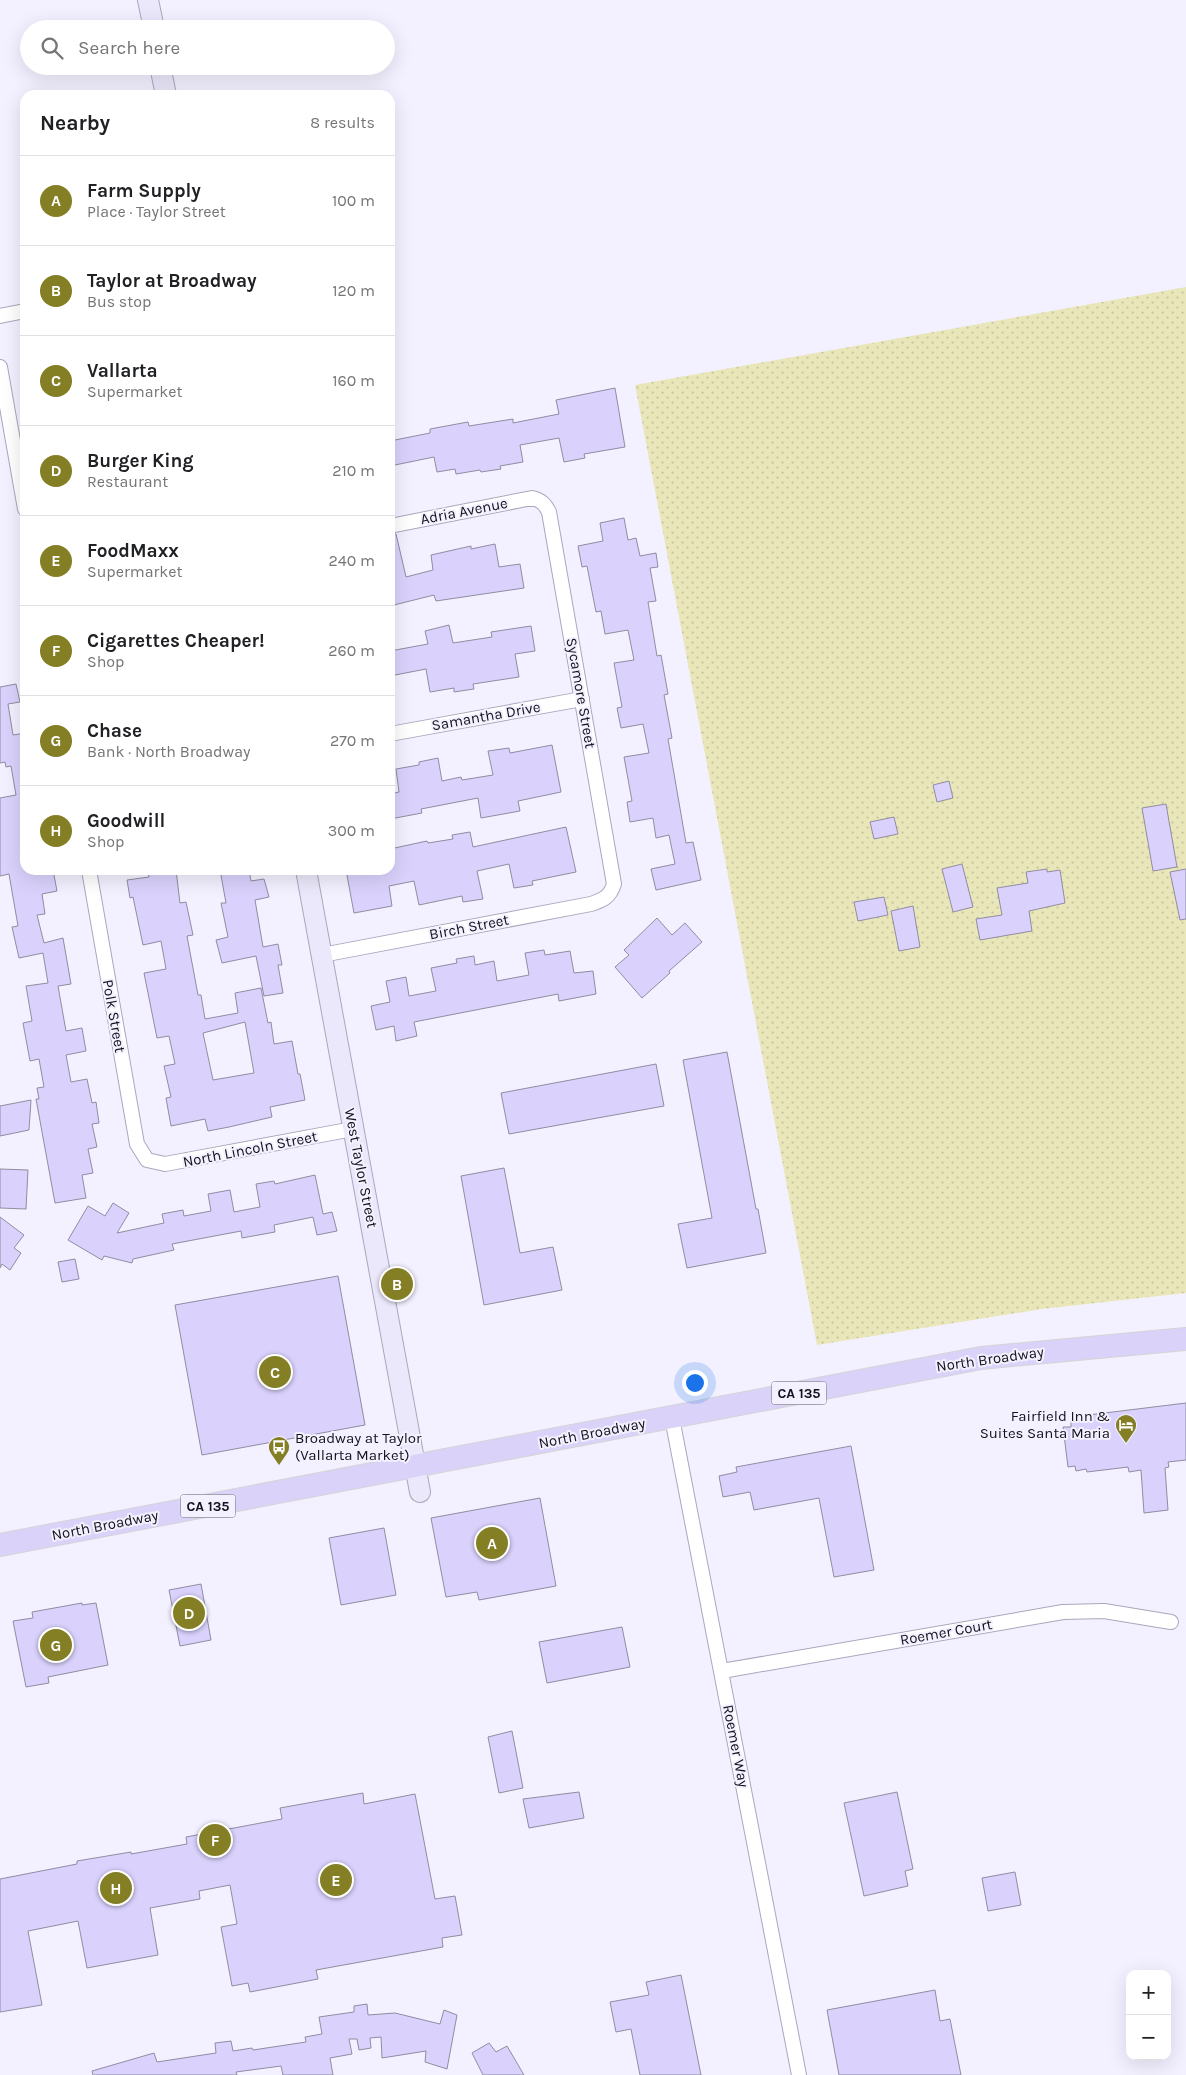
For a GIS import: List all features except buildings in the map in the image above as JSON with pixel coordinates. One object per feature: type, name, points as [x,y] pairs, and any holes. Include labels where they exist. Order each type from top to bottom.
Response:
[{"type":"main road","name":"North Broadway","points":[[0,1544],[981,1358],[1186,1339]]},
{"type":"street","points":[[148,0],[152,20]]},
{"type":"street","points":[[162,75],[165,90]]},
{"type":"street","points":[[0,316],[20,312]]},
{"type":"street","points":[[0,367],[20,480]]},
{"type":"street","name":"Adria Avenue","points":[[395,525],[532,498],[538,500]]},
{"type":"street","name":"Sycamore Street","points":[[538,500],[546,506],[549,512],[614,884],[612,892]]},
{"type":"street","name":"Samantha Drive","points":[[395,733],[582,699]]},
{"type":"street","name":"Polk Street","points":[[90,875],[137,1144],[147,1160]]},
{"type":"street","name":"West Taylor Street","points":[[307,875],[420,1492]]},
{"type":"street","name":"Birch Street","points":[[322,955],[591,904],[606,898],[612,892]]},
{"type":"street","name":"North Lincoln Street","points":[[147,1160],[165,1164],[353,1129]]},
{"type":"street","name":"Roemer Way","points":[[672,1418],[799,2075]]},
{"type":"street","name":"Roemer Court","points":[[722,1671],[1063,1612],[1104,1611],[1171,1622]]},
{"type":"shaded area","points":[[1186,287],[1186,1293],[1042,1309],[817,1345],[635,385]]},
{"type":"place","name":"Taylor at Broadway","points":[[397,1284]]},
{"type":"place","name":"Vallarta","points":[[275,1372]]},
{"type":"place","name":"Fairfield Inn & Suites Santa Maria","points":[[1126,1444]]},
{"type":"place","name":"Broadway at Taylor (Vallarta Market)","points":[[279,1466]]},
{"type":"place","name":"Farm Supply","points":[[492,1543]]},
{"type":"place","name":"Burger King","points":[[189,1613]]},
{"type":"place","name":"Chase","points":[[56,1645]]},
{"type":"place","name":"Cigarettes Cheaper!","points":[[215,1840]]},
{"type":"place","name":"FoodMaxx","points":[[336,1880]]},
{"type":"place","name":"Goodwill","points":[[116,1888]]}]
